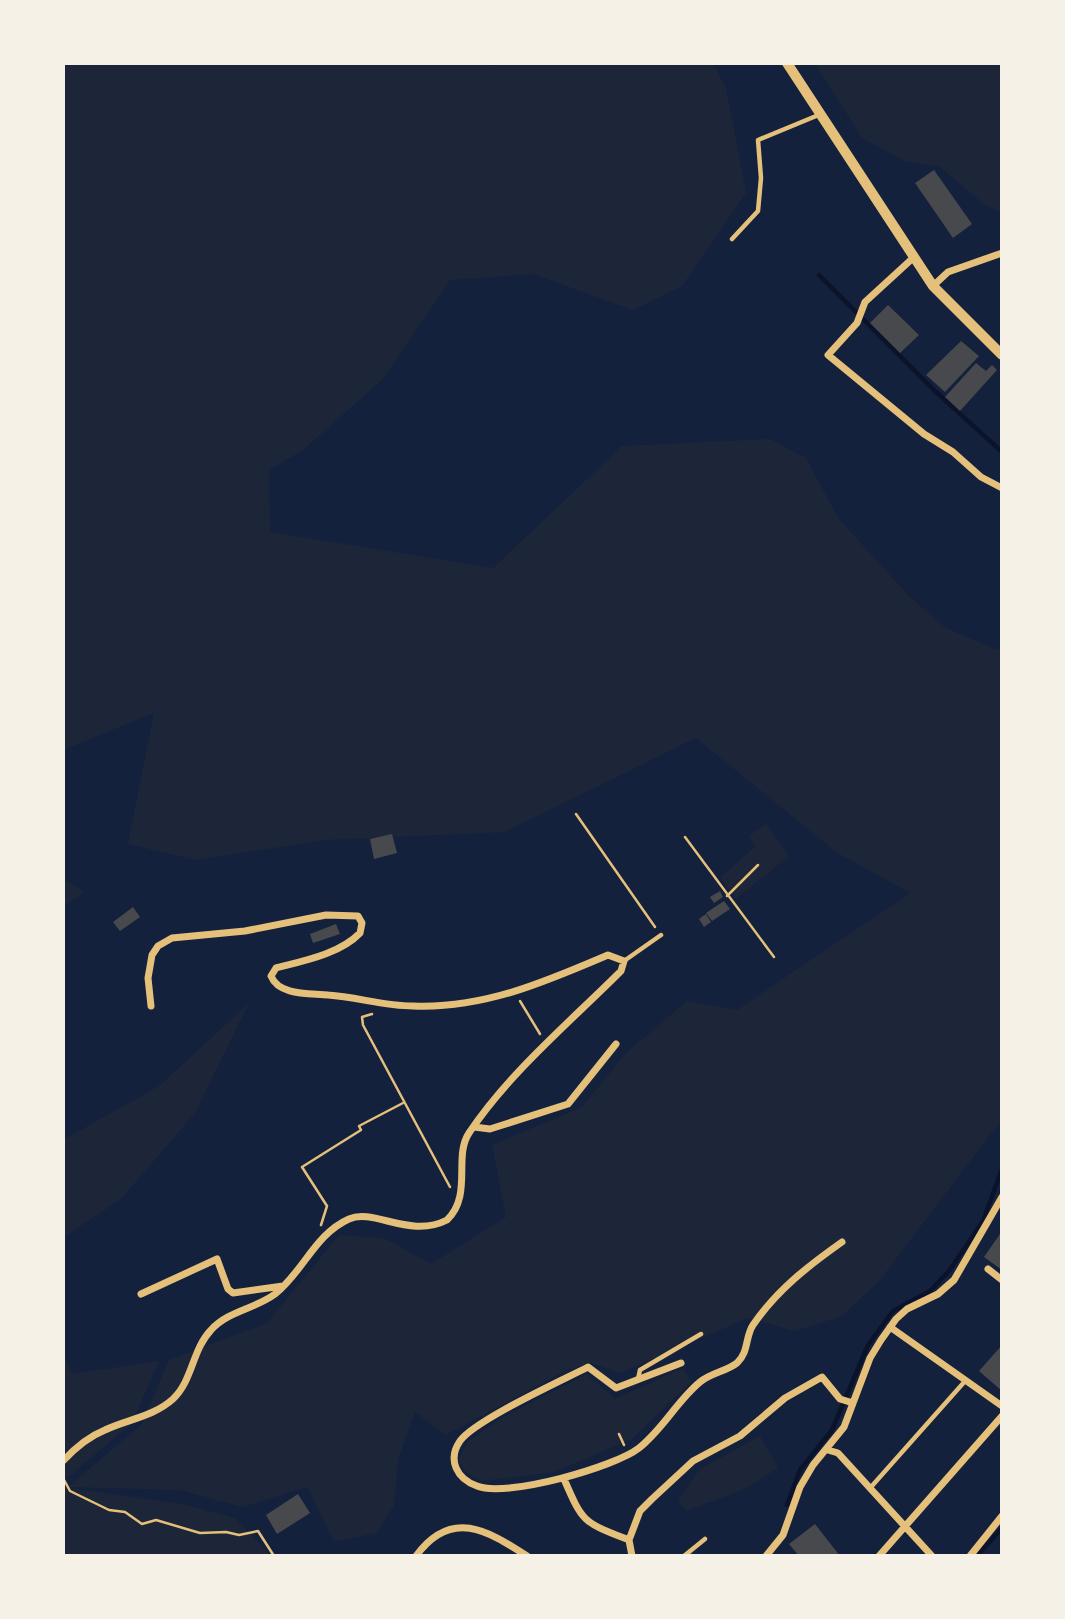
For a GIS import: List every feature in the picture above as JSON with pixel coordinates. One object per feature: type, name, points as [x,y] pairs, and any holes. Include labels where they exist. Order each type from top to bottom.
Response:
[{"type":"street","points":[[787,63],[933,286],[1002,355]]},
{"type":"street","points":[[933,286],[948,272],[1002,253]]},
{"type":"street","points":[[913,258],[864,307],[857,323],[828,355],[924,434],[953,452],[981,477],[1002,488]]},
{"type":"street","points":[[63,1461],[104,1430],[149,1414],[172,1400],[184,1385],[201,1342],[211,1330],[228,1317],[267,1299],[284,1286],[323,1237],[348,1219],[359,1217],[400,1226],[440,1224],[452,1216],[458,1202],[466,1138],[474,1126],[519,1073],[621,971],[624,961],[608,955],[554,980],[515,993],[452,1003],[394,1005],[295,992],[271,980],[272,972],[276,968],[301,963],[356,938],[362,927],[361,919],[346,913],[245,931],[172,938],[158,946],[152,955],[148,978],[151,1006]]},
{"type":"street","points":[[474,1126],[490,1129],[568,1104],[616,1044]]},
{"type":"street","points":[[766,1556],[783,1535],[800,1487],[813,1465],[828,1450],[844,1427],[846,1401],[870,1357],[890,1327],[907,1309],[938,1294],[954,1280],[1002,1197]]},
{"type":"street","points":[[681,1363],[617,1388],[588,1367],[493,1416],[460,1440],[453,1459],[457,1473],[476,1486],[490,1489],[564,1479],[618,1460],[639,1448],[698,1383],[736,1364],[746,1353],[750,1328],[769,1303],[800,1272],[842,1242]]},
{"type":"street","points":[[141,1294],[217,1259],[233,1293],[284,1286]]},
{"type":"street","points":[[988,1269],[1002,1280]]},
{"type":"street","points":[[890,1327],[1002,1406]]},
{"type":"street","points":[[632,1556],[629,1540],[640,1511],[693,1461],[749,1430],[785,1398],[822,1377],[846,1401]]},
{"type":"street","points":[[879,1556],[1002,1416]]},
{"type":"street","points":[[828,1450],[838,1453],[932,1556]]},
{"type":"street","points":[[564,1479],[580,1516],[599,1528],[629,1540]]},
{"type":"street","points":[[970,1556],[1002,1516]]},
{"type":"street","points":[[416,1556],[428,1540],[435,1536],[470,1527],[483,1529],[527,1556]]},
{"type":"lane","points":[[732,239],[758,211],[761,178],[758,140],[822,114]]},
{"type":"lane","points":[[624,961],[661,935]]},
{"type":"lane","points":[[638,1380],[640,1370],[701,1334]]},
{"type":"lane","points":[[871,1487],[967,1380]]},
{"type":"lane","points":[[684,1556],[705,1539]]},
{"type":"path","points":[[576,814],[661,935]]},
{"type":"path","points":[[685,837],[774,957]]},
{"type":"path","points":[[728,895],[758,865]]},
{"type":"path","points":[[515,993],[548,1045]]},
{"type":"path","points":[[394,1005],[387,1010],[365,1016],[361,1021],[458,1202]]},
{"type":"path","points":[[323,1237],[320,1231],[327,1206],[302,1167],[361,1130],[359,1126],[404,1102]]},
{"type":"path","points":[[63,1478],[70,1491],[109,1510],[125,1512],[142,1524],[156,1520],[200,1533],[226,1532],[239,1535],[249,1530],[258,1531],[265,1537],[274,1556]]},
{"type":"shaded area","points":[[63,63],[483,63],[496,66],[499,63],[713,63],[726,88],[746,193],[682,286],[633,310],[533,274],[450,280],[383,379],[303,450],[269,470],[270,532],[493,568],[622,446],[770,439],[806,458],[838,518],[910,597],[946,628],[997,650],[1002,648],[1002,1123],[992,1132],[880,1280],[842,1316],[795,1331],[748,1318],[620,1373],[591,1363],[565,1371],[446,1435],[415,1412],[398,1460],[394,1505],[377,1533],[334,1542],[307,1487],[243,1507],[180,1490],[68,1487],[141,1425],[169,1360],[267,1323],[339,1235],[384,1238],[431,1264],[506,1217],[492,1145],[582,1107],[626,1053],[687,1001],[737,1010],[910,893],[836,852],[696,738],[505,832],[325,840],[195,860],[128,844],[154,713],[63,750]]},
{"type":"shaded area","points":[[815,63],[1002,63],[1002,213],[984,204],[940,167],[905,161],[862,138]]},
{"type":"shaded area","points":[[766,824],[789,856],[736,899],[720,877],[755,847],[749,836]]},
{"type":"shaded area","points":[[63,878],[84,892],[63,907]]},
{"type":"shaded area","points":[[249,1003],[195,1113],[121,1199],[63,1238],[63,1140],[159,1086]]},
{"type":"shaded area","points":[[63,1353],[72,1374],[159,1361],[132,1423],[67,1478],[63,1477]]},
{"type":"shaded area","points":[[683,1368],[691,1382],[632,1439],[554,1472],[481,1481],[465,1471],[458,1460],[467,1442],[503,1417],[587,1374],[615,1399]]},
{"type":"shaded area","points":[[760,1436],[778,1468],[747,1488],[686,1511],[678,1501],[700,1469]]},
{"type":"shaded area","points":[[63,1487],[182,1504],[235,1518],[271,1556],[63,1556]]},
{"type":"building","points":[[934,170],[972,224],[953,238],[915,183]]},
{"type":"building","points":[[888,305],[919,335],[900,353],[870,323]]},
{"type":"building","points":[[961,341],[979,356],[945,392],[926,375]]},
{"type":"building","points":[[976,363],[986,371],[992,365],[997,370],[960,411],[945,397]]},
{"type":"building","points":[[392,834],[397,853],[374,859],[370,839]]},
{"type":"building","points":[[720,891],[723,897],[714,903],[710,897]]},
{"type":"building","points":[[724,901],[730,909],[712,921],[706,913]]},
{"type":"building","points":[[133,907],[140,917],[120,931],[113,922]]},
{"type":"building","points":[[706,914],[711,922],[704,927],[699,919]]},
{"type":"building","points":[[336,924],[340,934],[313,943],[310,934]]},
{"type":"building","points":[[1002,1231],[1002,1270],[984,1257]]},
{"type":"building","points":[[1002,1345],[1002,1391],[979,1371]]},
{"type":"building","points":[[298,1494],[310,1513],[277,1534],[266,1515]]},
{"type":"building","points":[[815,1524],[840,1556],[799,1556],[789,1544]]},
{"type":"waterway","points":[[819,275],[935,391],[1002,452]]},
{"type":"waterway","points":[[787,1505],[800,1470],[832,1430],[868,1345],[893,1311],[930,1291],[949,1271],[983,1221],[1002,1169]]},
{"type":"waterway","points":[[977,1556],[1002,1528]]}]
